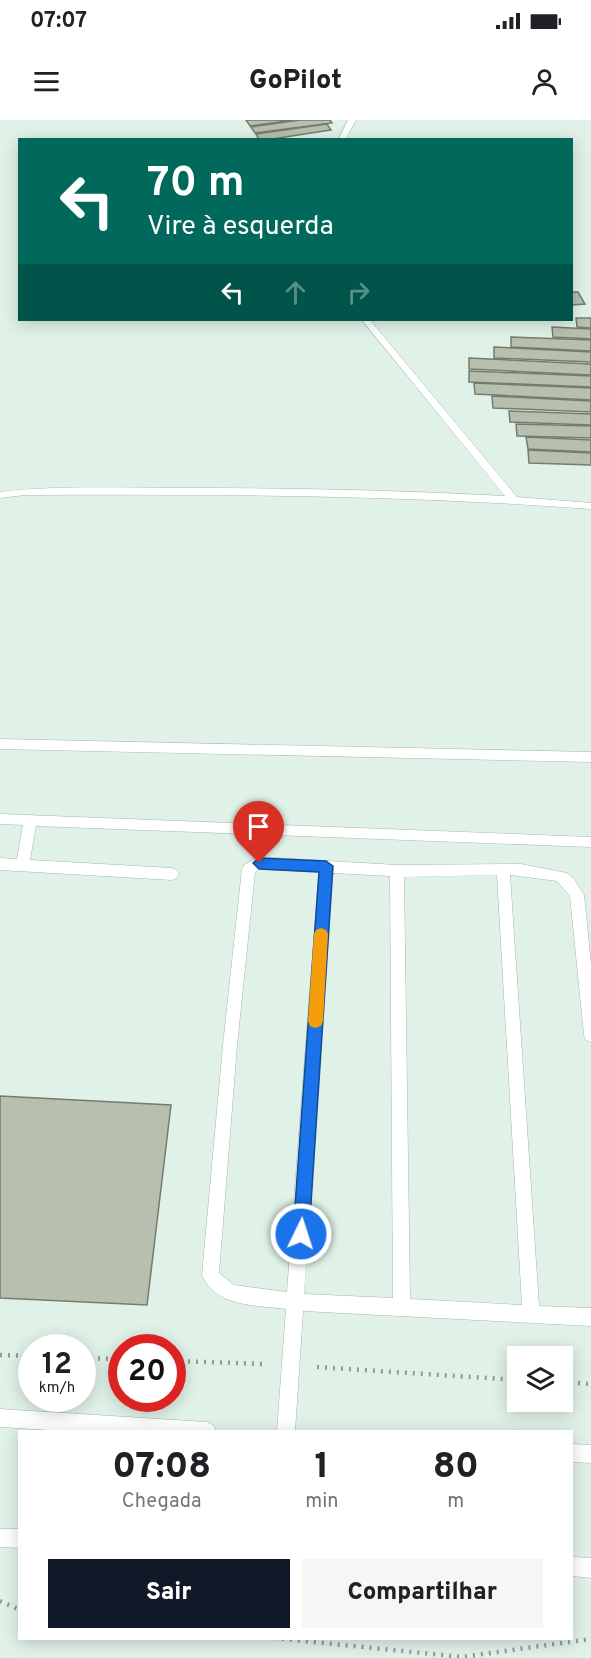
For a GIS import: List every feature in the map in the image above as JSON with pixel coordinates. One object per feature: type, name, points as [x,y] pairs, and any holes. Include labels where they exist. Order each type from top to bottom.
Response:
[{"type":"lane","points":[[343,138],[352,120]]},
{"type":"lane","points":[[367,321],[513,499]]},
{"type":"lane","points":[[0,495],[25,492],[247,490],[513,499],[591,506]]},
{"type":"lane","points":[[0,744],[591,757]]},
{"type":"lane","points":[[0,819],[591,842]]},
{"type":"lane","points":[[22,865],[31,820]]},
{"type":"lane","points":[[591,1035],[577,895],[570,883],[561,876],[542,872],[503,870],[397,871],[259,863],[249,869],[230,1045],[210,1275],[215,1283],[231,1293],[296,1302],[591,1317]]},
{"type":"lane","points":[[0,864],[172,874]]},
{"type":"lane","points":[[286,1430],[326,866]]},
{"type":"lane","points":[[503,870],[531,1315]]},
{"type":"lane","points":[[397,871],[402,1308]]},
{"type":"lane","points":[[0,1419],[190,1430]]},
{"type":"lane","points":[[573,1453],[591,1454]]},
{"type":"lane","points":[[0,1538],[18,1539]]},
{"type":"lane","points":[[573,1567],[591,1568]]},
{"type":"path","points":[[0,1355],[18,1356]]},
{"type":"path","points":[[186,1361],[291,1365],[507,1379]]},
{"type":"path","points":[[573,1383],[591,1384]]},
{"type":"path","points":[[0,1601],[18,1609]]},
{"type":"path","points":[[294,1640],[462,1657],[591,1639]]},
{"type":"building","points":[[246,120],[293,120],[250,126]]},
{"type":"building","points":[[300,120],[330,120],[332,123],[255,133],[251,127]]},
{"type":"building","points":[[327,124],[331,130],[279,138],[258,138],[256,134]]},
{"type":"building","points":[[573,292],[578,292],[585,304],[573,305]]},
{"type":"building","points":[[576,318],[591,318],[591,328],[577,327]]},
{"type":"building","points":[[552,327],[591,329],[591,339],[553,337]]},
{"type":"building","points":[[511,337],[591,340],[591,351],[511,347]]},
{"type":"building","points":[[494,347],[591,352],[591,362],[494,358]]},
{"type":"building","points":[[469,358],[591,364],[591,375],[469,369]]},
{"type":"building","points":[[469,371],[591,376],[591,387],[469,382]]},
{"type":"building","points":[[474,383],[591,388],[591,400],[475,394]]},
{"type":"building","points":[[492,396],[591,401],[591,412],[493,408]]},
{"type":"building","points":[[509,411],[591,414],[591,425],[510,422]]},
{"type":"building","points":[[516,424],[591,426],[591,438],[517,436]]},
{"type":"building","points":[[526,437],[591,440],[591,452],[528,449]]},
{"type":"building","points":[[528,450],[591,453],[591,465],[529,463]]},
{"type":"building","points":[[0,1096],[171,1105],[147,1305],[0,1298]]},
{"type":"slow traffic","points":[[315,1021],[321,934]]},
{"type":"route","points":[[259,863],[326,866],[301,1234]]}]
